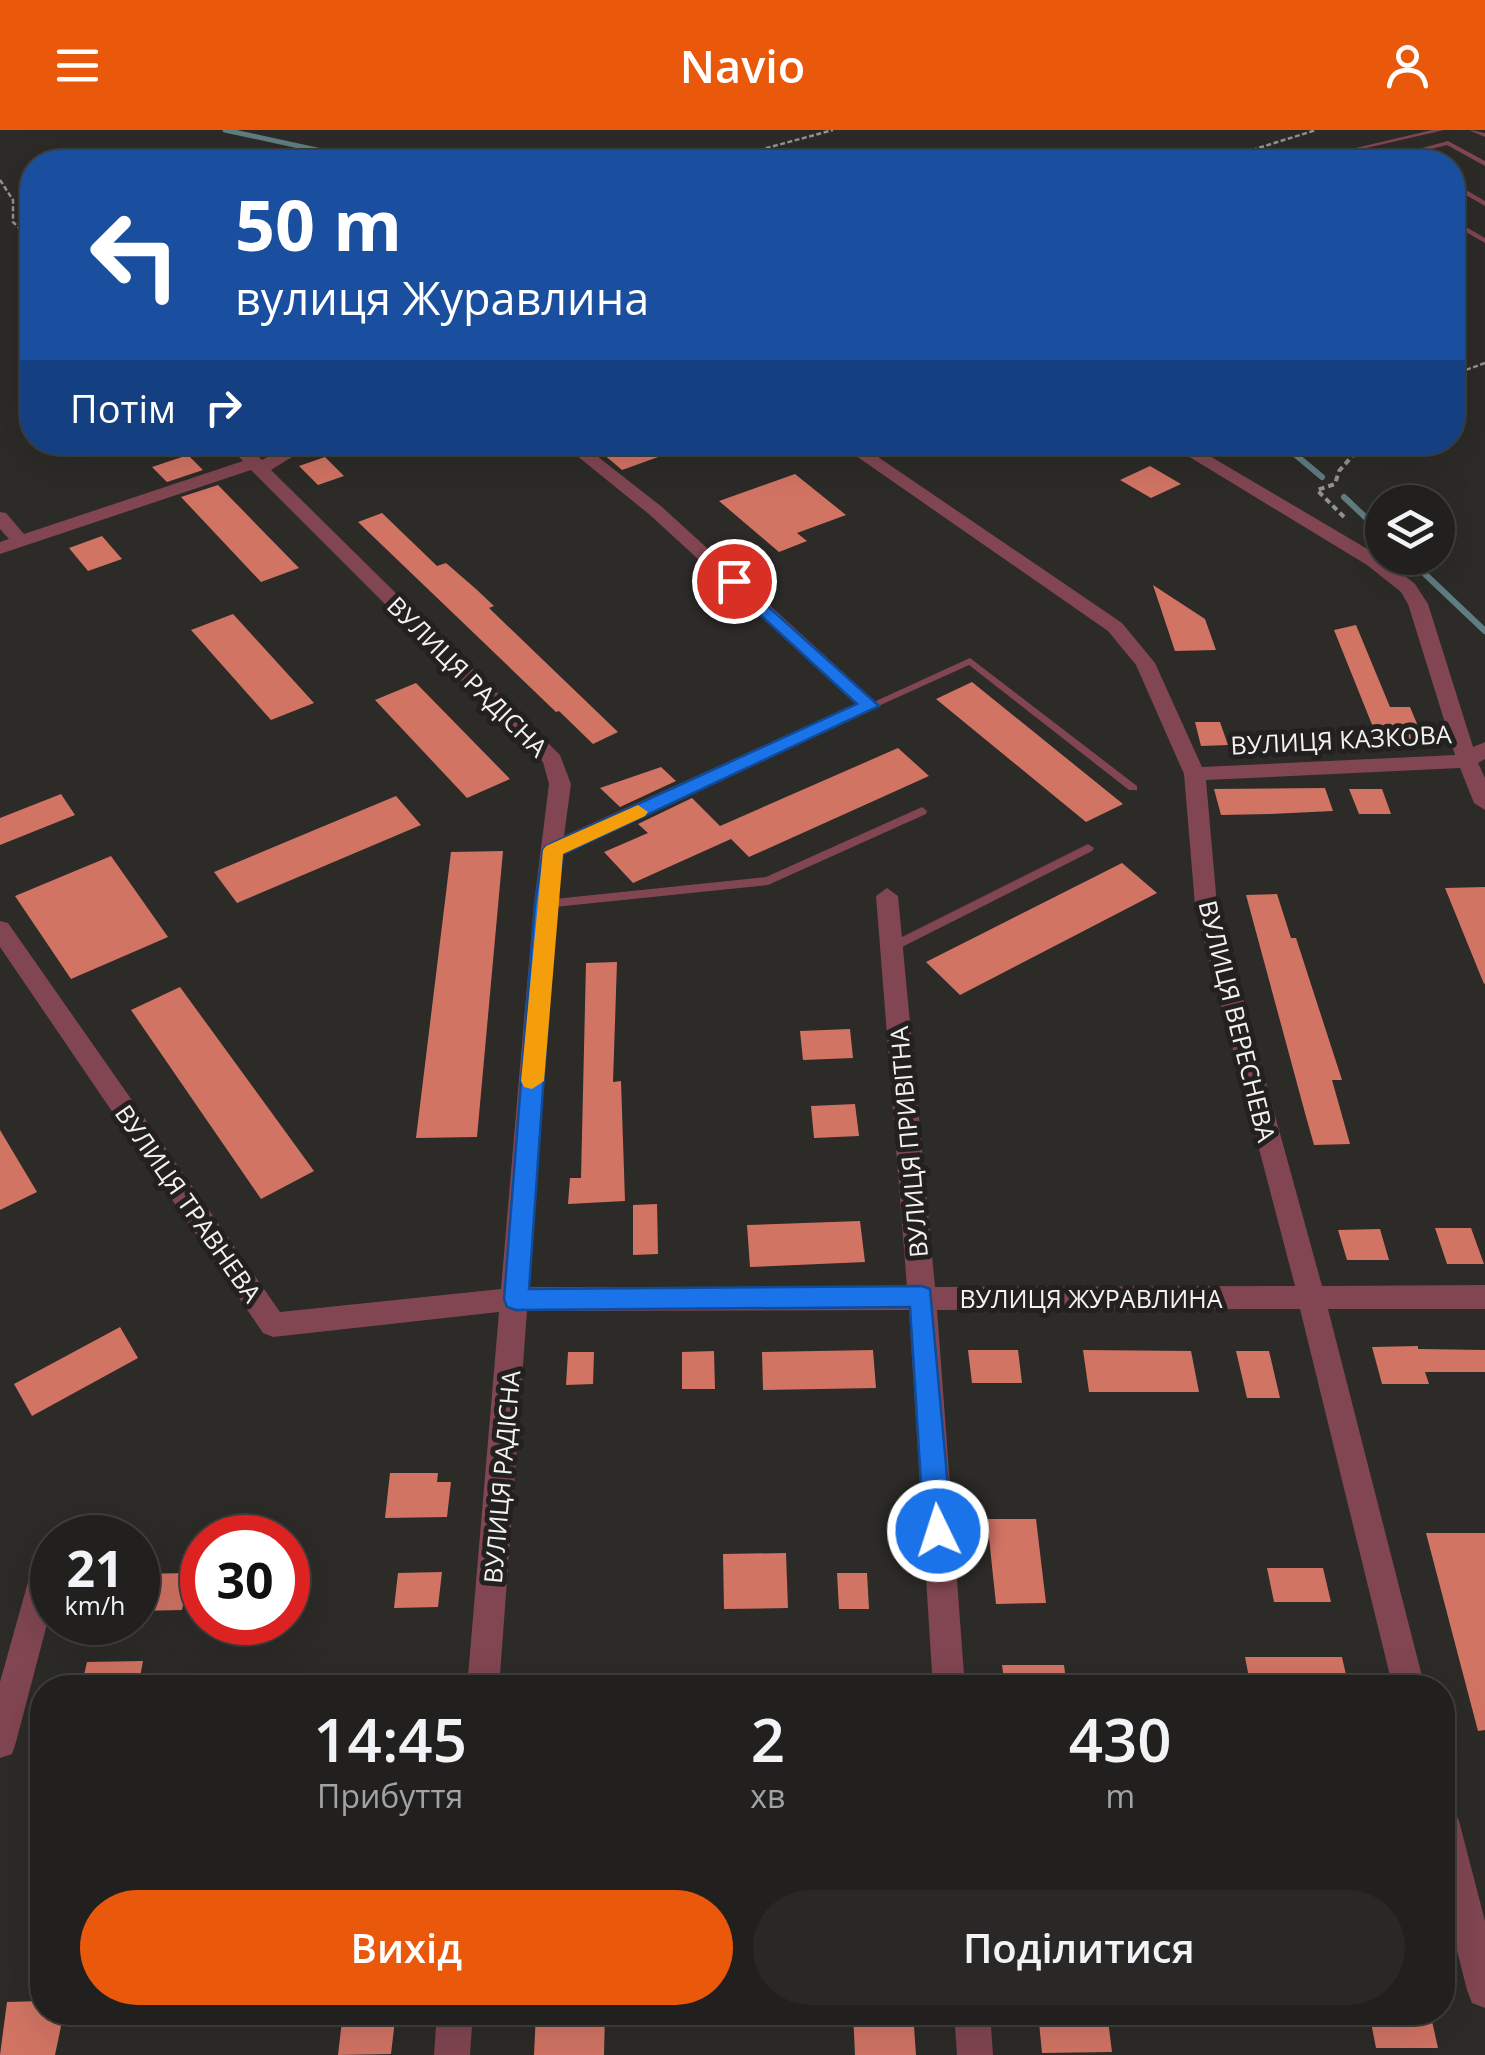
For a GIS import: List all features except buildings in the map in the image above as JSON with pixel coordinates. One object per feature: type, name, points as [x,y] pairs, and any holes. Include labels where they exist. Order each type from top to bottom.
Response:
[{"type":"street","name":"ВУЛИЦЯ РАДІСНА","points":[[245,455],[553,760],[560,784],[545,904],[484,1675]]},
{"type":"street","points":[[0,548],[280,455]]},
{"type":"street","points":[[553,850],[870,706],[656,512],[584,455]]},
{"type":"street","name":"ВУЛИЦЯ ВЕРЕСНЕВА","points":[[863,455],[1116,627],[1145,663],[1196,774],[1206,904],[1312,1300],[1406,1675]]},
{"type":"street","points":[[1195,455],[1365,556]]},
{"type":"street","points":[[0,517],[20,542]]},
{"type":"street","points":[[1392,575],[1408,588],[1418,604],[1476,755],[1485,803]]},
{"type":"street","name":"ВУЛИЦЯ КАЗКОВА","points":[[1196,774],[1476,755]]},
{"type":"street","name":"ВУЛИЦЯ ПРИВІТНА","points":[[887,896],[922,1297],[948,1675]]},
{"type":"street","name":"ВУЛИЦЯ ТРАВНЕВА","points":[[0,930],[274,1325],[516,1299]]},
{"type":"street","name":"ВУЛИЦЯ ЖУРАВЛИНА","points":[[516,1299],[1485,1298]]},
{"type":"street","points":[[0,1742],[30,1630]]},
{"type":"street","points":[[1455,1872],[1485,1990]]},
{"type":"street","points":[[452,2055],[455,2025]]},
{"type":"street","points":[[973,2025],[975,2055]]},
{"type":"lane","points":[[1352,150],[1440,130]]},
{"type":"lane","points":[[1474,130],[1485,135]]},
{"type":"lane","points":[[1422,150],[1448,143],[1460,150]]},
{"type":"lane","points":[[870,706],[970,661],[1132,788]]},
{"type":"lane","points":[[545,904],[768,881],[922,811]]},
{"type":"lane","points":[[892,947],[1088,848]]},
{"type":"path","points":[[760,150],[834,130]]},
{"type":"path","points":[[1259,150],[1283,137],[1316,130]]},
{"type":"path","points":[[0,180],[14,200],[13,222],[20,229]]},
{"type":"path","points":[[1352,455],[1339,470],[1335,484],[1317,490],[1365,546]]},
{"type":"waterway","points":[[225,130],[317,150]]},
{"type":"waterway","points":[[1296,455],[1322,477]]},
{"type":"waterway","points":[[1344,497],[1365,517]]},
{"type":"waterway","points":[[1426,575],[1485,631]]},
{"type":"slow traffic","points":[[532,1081],[545,904],[553,850],[638,812]]},
{"type":"route","points":[[734,581],[870,706],[553,850],[545,904],[516,1299],[922,1297],[938,1531]]}]
